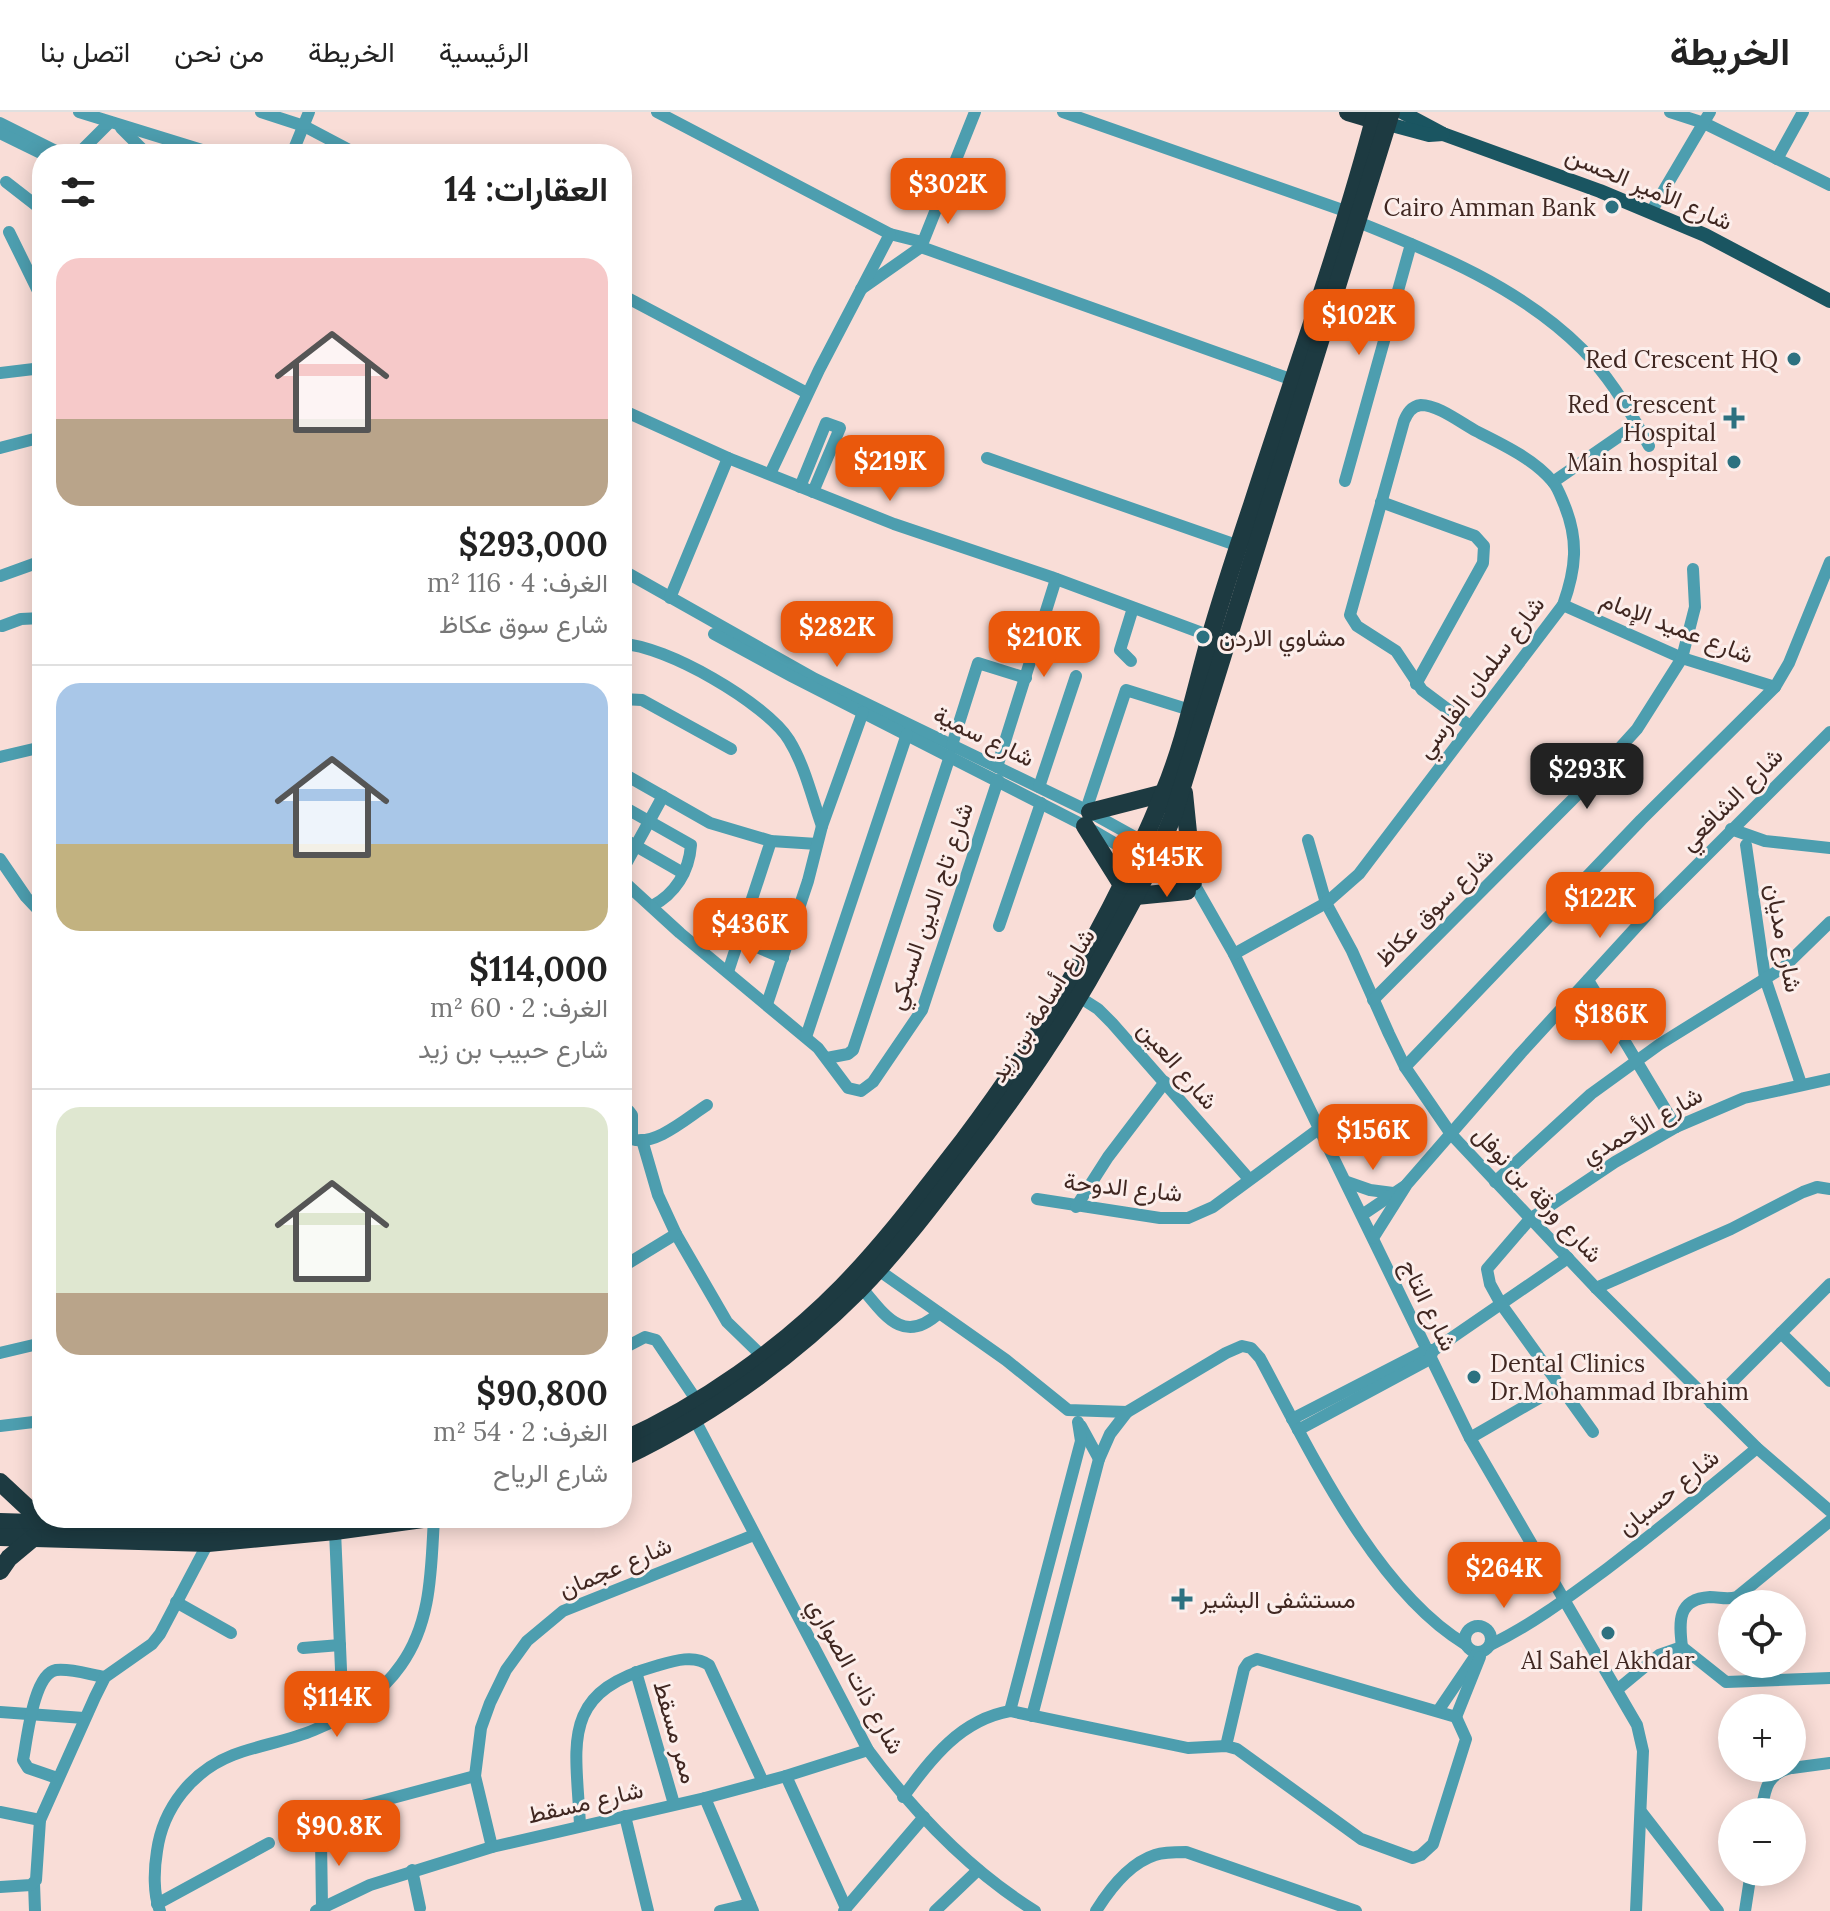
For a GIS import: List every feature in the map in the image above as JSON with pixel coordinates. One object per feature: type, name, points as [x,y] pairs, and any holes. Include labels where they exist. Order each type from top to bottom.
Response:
[{"type":"highway","name":"شارع أسامة بن زيد","points":[[632,1437],[746,1386],[861,1287],[980,1143],[1034,1068],[1183,786],[1353,217],[1375,118]]},
{"type":"highway","name":"شارع أسامة بن زيد","points":[[1147,854],[1239,546],[1293,380],[1353,217]]},
{"type":"highway","points":[[1164,793],[1087,816],[1129,890],[1194,890],[1183,786]]},
{"type":"highway","name":"شارع أسامة بن زيد","points":[[632,1452],[696,1410],[840,1289],[876,1251],[1073,994]]},
{"type":"highway","points":[[0,1482],[32,1521]]},
{"type":"highway","points":[[0,1522],[39,1530],[197,1528]]},
{"type":"highway","points":[[0,1537],[50,1528]]},
{"type":"highway","points":[[0,1571],[9,1558],[39,1530]]},
{"type":"main road","name":"شارع الأمير الحسن","points":[[1375,118],[1429,135],[1443,134],[1651,212],[1705,235],[1830,301]]},
{"type":"street","points":[[79,112],[171,144]]},
{"type":"street","points":[[261,112],[304,126],[336,144]]},
{"type":"street","points":[[296,144],[309,112]]},
{"type":"street","points":[[657,112],[890,234],[1293,380]]},
{"type":"street","points":[[859,291],[921,245],[975,112]]},
{"type":"street","points":[[1063,112],[1353,217],[1507,291],[1559,328],[1585,352],[1603,374],[1649,446]]},
{"type":"street","points":[[1670,112],[1707,117],[1777,159],[1830,185]]},
{"type":"street","points":[[1777,159],[1803,112]]},
{"type":"street","points":[[1651,212],[1707,117]]},
{"type":"street","points":[[0,123],[42,144]]},
{"type":"street","points":[[89,144],[113,123]]},
{"type":"street","points":[[113,123],[136,144]]},
{"type":"street","points":[[0,133],[32,149]]},
{"type":"street","points":[[6,182],[32,202]]},
{"type":"street","points":[[9,232],[32,279]]},
{"type":"street","points":[[770,474],[807,393],[890,234]]},
{"type":"street","points":[[1345,481],[1411,244]]},
{"type":"street","points":[[632,300],[807,393]]},
{"type":"street","points":[[0,373],[32,369]]},
{"type":"street","name":"شارع سلمان الفارسي","points":[[1234,954],[1326,903],[1359,874],[1563,605],[1571,583],[1576,543],[1572,525],[1553,482],[1528,460],[1423,405],[1412,408],[1404,421],[1350,615],[1357,626],[1396,651],[1416,684]]},
{"type":"street","points":[[632,415],[728,458],[908,529],[1210,636]]},
{"type":"street","points":[[800,487],[826,423],[840,428],[813,492]]},
{"type":"street","points":[[1553,482],[1637,424]]},
{"type":"street","points":[[0,448],[32,440]]},
{"type":"street","points":[[670,598],[728,458]]},
{"type":"street","points":[[987,458],[1239,546]]},
{"type":"street","points":[[1381,502],[1475,536],[1484,546],[1483,563],[1416,684],[1470,726]]},
{"type":"street","points":[[1405,1067],[1641,820],[1775,687],[1789,663],[1830,562]]},
{"type":"street","points":[[0,576],[32,565]]},
{"type":"street","name":"شارع سوق عكاظ","points":[[1373,1000],[1622,748],[1682,658],[1695,607],[1693,569]]},
{"type":"street","name":"شارع سمية","points":[[632,576],[761,651],[997,774],[1041,803],[1087,816]]},
{"type":"street","points":[[997,774],[1056,579]]},
{"type":"street","name":"شارع سمية","points":[[632,585],[740,649],[907,734],[951,751]]},
{"type":"street","name":"شارع عميد الإمام","points":[[1563,605],[1682,658],[1775,687]]},
{"type":"street","points":[[1131,661],[1120,650],[1133,608]]},
{"type":"street","points":[[2,626],[32,617]]},
{"type":"street","points":[[632,644],[663,652],[760,708],[789,739],[800,760],[822,826]]},
{"type":"street","points":[[827,1058],[853,1050],[978,663],[1026,678]]},
{"type":"street","points":[[1039,787],[1076,676]]},
{"type":"street","points":[[1087,816],[1126,690],[1190,710]]},
{"type":"street","points":[[632,700],[642,700],[731,749]]},
{"type":"street","points":[[767,1004],[808,881],[822,826],[863,712]]},
{"type":"street","name":"شارع الشافعي","points":[[1373,1238],[1407,1184],[1588,980],[1731,829],[1830,732]]},
{"type":"street","points":[[806,1037],[907,734]]},
{"type":"street","points":[[0,757],[32,749]]},
{"type":"street","name":"شارع سمية","points":[[997,774],[1039,787],[1147,854]]},
{"type":"street","name":"شارع تاج الدين السبكي","points":[[632,889],[806,1037],[827,1058],[848,1088],[854,1091],[867,1089],[920,1013],[997,774]]},
{"type":"street","points":[[632,779],[710,823],[771,841],[817,844]]},
{"type":"street","points":[[632,853],[663,796]]},
{"type":"street","points":[[999,926],[1041,803]]},
{"type":"street","points":[[1752,808],[1752,822],[1762,839]]},
{"type":"street","points":[[632,812],[691,845],[683,873],[672,894],[652,906]]},
{"type":"street","points":[[1731,829],[1762,839],[1830,848]]},
{"type":"street","points":[[1720,841],[1746,845],[1762,839]]},
{"type":"street","name":"شارع ورقة بن نوفل","points":[[1308,840],[1326,903],[1352,951],[1405,1067],[1451,1134],[1596,1288],[1711,1403],[1757,1448],[1830,1511]]},
{"type":"street","points":[[728,972],[771,841]]},
{"type":"street","points":[[632,844],[683,873]]},
{"type":"street","name":"شارع مديان","points":[[1746,845],[1765,978],[1801,1084]]},
{"type":"street","name":"شارع التاج","points":[[1147,854],[1194,890],[1234,954],[1470,1438],[1637,1725],[1642,1740],[1642,1813],[1636,1911]]},
{"type":"street","points":[[0,859],[32,903]]},
{"type":"street","points":[[1495,1182],[1591,1094],[1636,1060],[1795,959],[1830,922]]},
{"type":"street","points":[[738,939],[783,958]]},
{"type":"street","points":[[1588,980],[1676,1127]]},
{"type":"street","name":"شارع العين","points":[[1073,994],[1112,1023],[1249,1179]]},
{"type":"street","name":"شارع الأحمدي","points":[[1501,1304],[1490,1284],[1487,1269],[1530,1219],[1615,1162],[1676,1127],[1744,1098],[1830,1079]]},
{"type":"street","points":[[1076,1207],[1108,1157],[1165,1082]]},
{"type":"street","points":[[632,1115],[632,1139],[642,1140],[664,1133],[707,1105]]},
{"type":"street","name":"شارع الدوحة","points":[[1037,1199],[1160,1218],[1188,1218],[1213,1207],[1320,1128]]},
{"type":"street","points":[[642,1140],[658,1195],[676,1234],[727,1322],[762,1356]]},
{"type":"street","points":[[1347,1182],[1370,1190],[1393,1193]]},
{"type":"street","name":"شارع الشافعي","points":[[1362,1215],[1407,1184]]},
{"type":"street","points":[[1596,1288],[1731,1229],[1803,1192],[1817,1187],[1830,1189]]},
{"type":"street","points":[[632,1261],[676,1234]]},
{"type":"street","points":[[1295,1424],[1430,1353],[1568,1258]]},
{"type":"street","points":[[877,1269],[1006,1360],[1068,1410],[1088,1435],[1099,1459]]},
{"type":"street","points":[[1711,1403],[1830,1284]]},
{"type":"street","points":[[861,1287],[892,1323],[903,1327],[920,1325],[939,1313]]},
{"type":"street","points":[[1501,1304],[1593,1432]]},
{"type":"street","points":[[1781,1333],[1830,1381]]},
{"type":"street","name":"شارع ذات الصواري","points":[[632,1344],[645,1337],[656,1340],[696,1410],[754,1535],[868,1750],[903,1797],[978,1870],[1035,1911]]},
{"type":"street","points":[[0,1353],[32,1345]]},
{"type":"street","points":[[1032,1716],[1099,1459],[1110,1434],[1127,1412],[1242,1346],[1251,1348],[1260,1358],[1338,1499],[1404,1593],[1434,1622],[1465,1644],[1485,1646]]},
{"type":"street","points":[[1470,1438],[1560,1386]]},
{"type":"street","points":[[1068,1410],[1127,1412]]},
{"type":"street","points":[[0,1426],[32,1422]]},
{"type":"street","points":[[1010,1711],[1081,1441],[1078,1422]]},
{"type":"street","name":"شارع حسبان","points":[[1438,1711],[1485,1646],[1564,1601],[1650,1536],[1757,1448]]},
{"type":"street","points":[[1830,1521],[1737,1597],[1727,1600],[1703,1598],[1688,1606],[1679,1620],[1682,1647],[1726,1682],[1830,1678]]},
{"type":"street","points":[[35,1911],[34,1883],[40,1820],[57,1778],[105,1677],[152,1644],[176,1602],[196,1563],[197,1528]]},
{"type":"street","points":[[328,1528],[340,1645],[343,1716]]},
{"type":"street","points":[[269,1843],[159,1908],[156,1856],[159,1838],[172,1807],[188,1785],[211,1765],[230,1756],[288,1740],[343,1716],[368,1700],[402,1664],[417,1635],[428,1600],[432,1528]]},
{"type":"street","name":"شارع عجمان","points":[[492,1847],[475,1776],[481,1728],[506,1670],[527,1641],[563,1611],[586,1600],[754,1535]]},
{"type":"street","points":[[176,1602],[231,1633]]},
{"type":"street","points":[[903,1797],[954,1736],[985,1717],[1010,1711],[1188,1748],[1226,1746],[1237,1749],[1350,1832],[1379,1847],[1413,1858],[1433,1844],[1466,1739],[1456,1717],[1485,1646],[1484,1627],[1474,1626],[1467,1633],[1465,1644]]},
{"type":"street","points":[[303,1648],[340,1645]]},
{"type":"street","points":[[1618,1689],[1659,1655],[1682,1647]]},
{"type":"street","points":[[580,1825],[578,1727],[585,1710],[607,1687],[636,1672],[677,1660],[693,1659],[709,1665],[763,1782]]},
{"type":"street","points":[[1226,1746],[1244,1669],[1253,1660],[1262,1660],[1456,1717]]},
{"type":"street","points":[[57,1778],[28,1768],[23,1763],[31,1713],[42,1682],[50,1672],[61,1670],[105,1677]]},
{"type":"street","name":"ممر مسقط","points":[[636,1672],[674,1804]]},
{"type":"street","points":[[0,1712],[84,1718]]},
{"type":"street","name":"شارع مسقط","points":[[319,1909],[370,1885],[412,1870],[580,1825],[705,1798],[868,1750]]},
{"type":"street","points":[[1806,1766],[1830,1763]]},
{"type":"street","points":[[319,1909],[321,1827],[325,1816],[475,1776]]},
{"type":"street","points":[[786,1776],[845,1909],[924,1817]]},
{"type":"street","points":[[705,1798],[752,1908],[720,1911]]},
{"type":"street","points":[[0,1812],[40,1820]]},
{"type":"street","points":[[1642,1813],[1718,1911]]},
{"type":"street","points":[[625,1816],[648,1911]]},
{"type":"street","points":[[1096,1911],[1113,1887],[1143,1861],[1156,1854],[1186,1852],[1356,1911]]},
{"type":"street","points":[[412,1870],[420,1908]]},
{"type":"street","points":[[935,1911],[978,1870]]},
{"type":"street","points":[[0,1887],[34,1883]]},
{"type":"street","points":[[1745,1911],[1749,1886]]},
{"type":"place","name":"Cairo Amman Bank","points":[[1612,207]]},
{"type":"place","name":"Red Crescent HQ","points":[[1794,359]]},
{"type":"place","name":"Red Crescent Hospital","points":[[1734,418]]},
{"type":"place","name":"Main hospital","points":[[1734,462]]},
{"type":"place","name":"مشاوي الاردن","points":[[1203,637]]},
{"type":"place","name":"Dental Clinics Dr.Mohammad Ibrahim","points":[[1474,1377]]},
{"type":"place","name":"مستشفى البشير","points":[[1182,1599]]},
{"type":"place","name":"Al Sahel Akhdar","points":[[1608,1633]]}]
